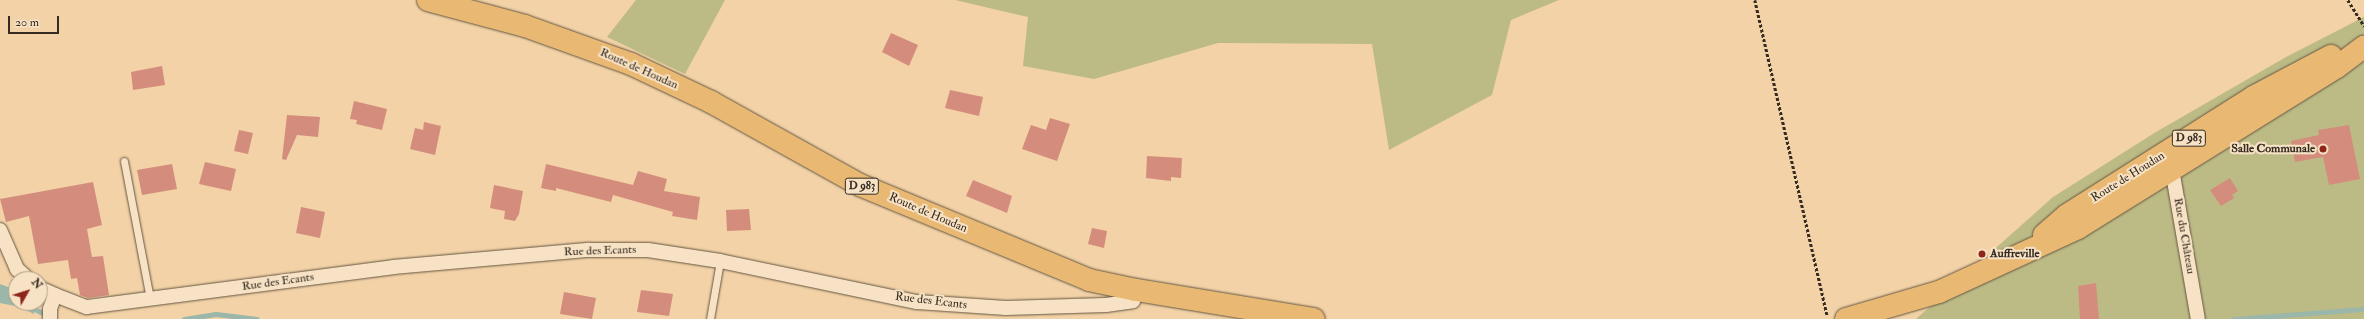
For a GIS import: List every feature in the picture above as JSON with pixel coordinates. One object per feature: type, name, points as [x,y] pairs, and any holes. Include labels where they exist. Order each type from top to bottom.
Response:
[{"type":"main road","name":"Route de Houdan","points":[[428,0],[525,26],[631,64],[711,102],[860,185],[1089,280],[1136,290],[1314,319]]},
{"type":"main road","name":"Route de Houdan","points":[[2168,163],[2255,96],[2332,55],[2364,43]]},
{"type":"main road","name":"Route de Houdan","points":[[1846,319],[1896,306],[1939,292],[2024,252],[2068,215],[2168,163],[2337,67],[2364,47]]},
{"type":"street","name":"Rue du Château","points":[[2168,163],[2198,319]]},
{"type":"street","points":[[0,230],[3,248],[19,271]]},
{"type":"street","name":"Rue des Ecants","points":[[48,292],[88,307],[393,267],[589,250],[648,250],[720,261],[917,302],[1006,308],[1106,305],[1133,301],[1136,290]]},
{"type":"street","points":[[50,314],[55,295]]},
{"type":"lane","points":[[124,161],[150,299]]},
{"type":"lane","points":[[710,319],[720,261]]},
{"type":"path","points":[[1755,0],[1828,319]]},
{"type":"path","points":[[2348,0],[2364,26]]},
{"type":"shaded area","points":[[636,0],[725,0],[685,74],[607,37]]},
{"type":"shaded area","points":[[955,0],[1559,0],[1511,20],[1492,95],[1389,150],[1372,44],[1218,43],[1094,79],[1023,66],[1028,17]]},
{"type":"shaded area","points":[[2364,17],[2364,319],[1916,319],[2053,197],[2156,132],[2286,57]]},
{"type":"shaded area","points":[[0,284],[8,287],[8,305],[0,303]]},
{"type":"building","points":[[891,33],[918,45],[909,66],[882,52]]},
{"type":"building","points":[[162,66],[165,85],[133,90],[131,72]]},
{"type":"building","points":[[950,90],[983,97],[979,116],[945,108]]},
{"type":"building","points":[[354,101],[387,109],[382,130],[356,124],[357,120],[350,119]]},
{"type":"building","points":[[287,115],[320,117],[318,137],[297,135],[286,160],[282,159]]},
{"type":"building","points":[[1050,118],[1070,124],[1057,161],[1022,149],[1031,125],[1046,130]]},
{"type":"building","points":[[424,122],[441,126],[435,155],[410,149],[415,128],[423,130]]},
{"type":"building","name":"Salle Communale","points":[[2349,125],[2360,179],[2329,185],[2323,157],[2295,162],[2291,141],[2319,135],[2318,130]]},
{"type":"building","points":[[239,130],[253,133],[248,154],[234,151]]},
{"type":"building","points":[[1147,156],[1182,158],[1181,178],[1171,177],[1171,181],[1146,178]]},
{"type":"building","points":[[205,162],[236,169],[231,191],[199,184]]},
{"type":"building","points":[[172,164],[177,189],[142,195],[137,170]]},
{"type":"building","points":[[546,164],[633,185],[638,171],[667,179],[664,191],[700,197],[697,220],[672,216],[673,212],[613,195],[611,202],[556,188],[556,191],[541,188]]},
{"type":"building","points":[[2230,178],[2238,191],[2232,195],[2234,198],[2221,206],[2210,190]]},
{"type":"building","points":[[973,180],[1012,196],[1007,213],[966,196]]},
{"type":"building","points":[[93,182],[102,225],[87,229],[92,257],[103,256],[109,295],[88,298],[80,295],[77,278],[71,279],[68,260],[38,264],[29,216],[6,222],[0,199]]},
{"type":"building","points":[[494,185],[523,191],[519,214],[515,221],[504,219],[505,211],[490,208]]},
{"type":"building","points":[[301,207],[325,212],[320,238],[296,233]]},
{"type":"building","points":[[749,209],[751,230],[727,231],[726,210]]},
{"type":"building","points":[[1092,228],[1107,231],[1104,248],[1088,244]]},
{"type":"building","points":[[2096,283],[2099,319],[2080,319],[2078,286]]},
{"type":"building","points":[[641,290],[673,294],[669,316],[637,312]]},
{"type":"building","points":[[564,292],[596,298],[592,319],[560,314]]},
{"type":"waterway","points":[[2234,319],[2364,309]]},
{"type":"waterway","points":[[39,311],[49,316]]},
{"type":"waterway","points":[[184,319],[216,314],[257,319]]},
{"type":"place","name":"Salle Communale","points":[[2323,149]]},
{"type":"place","name":"Auffreville","points":[[1982,254]]}]
